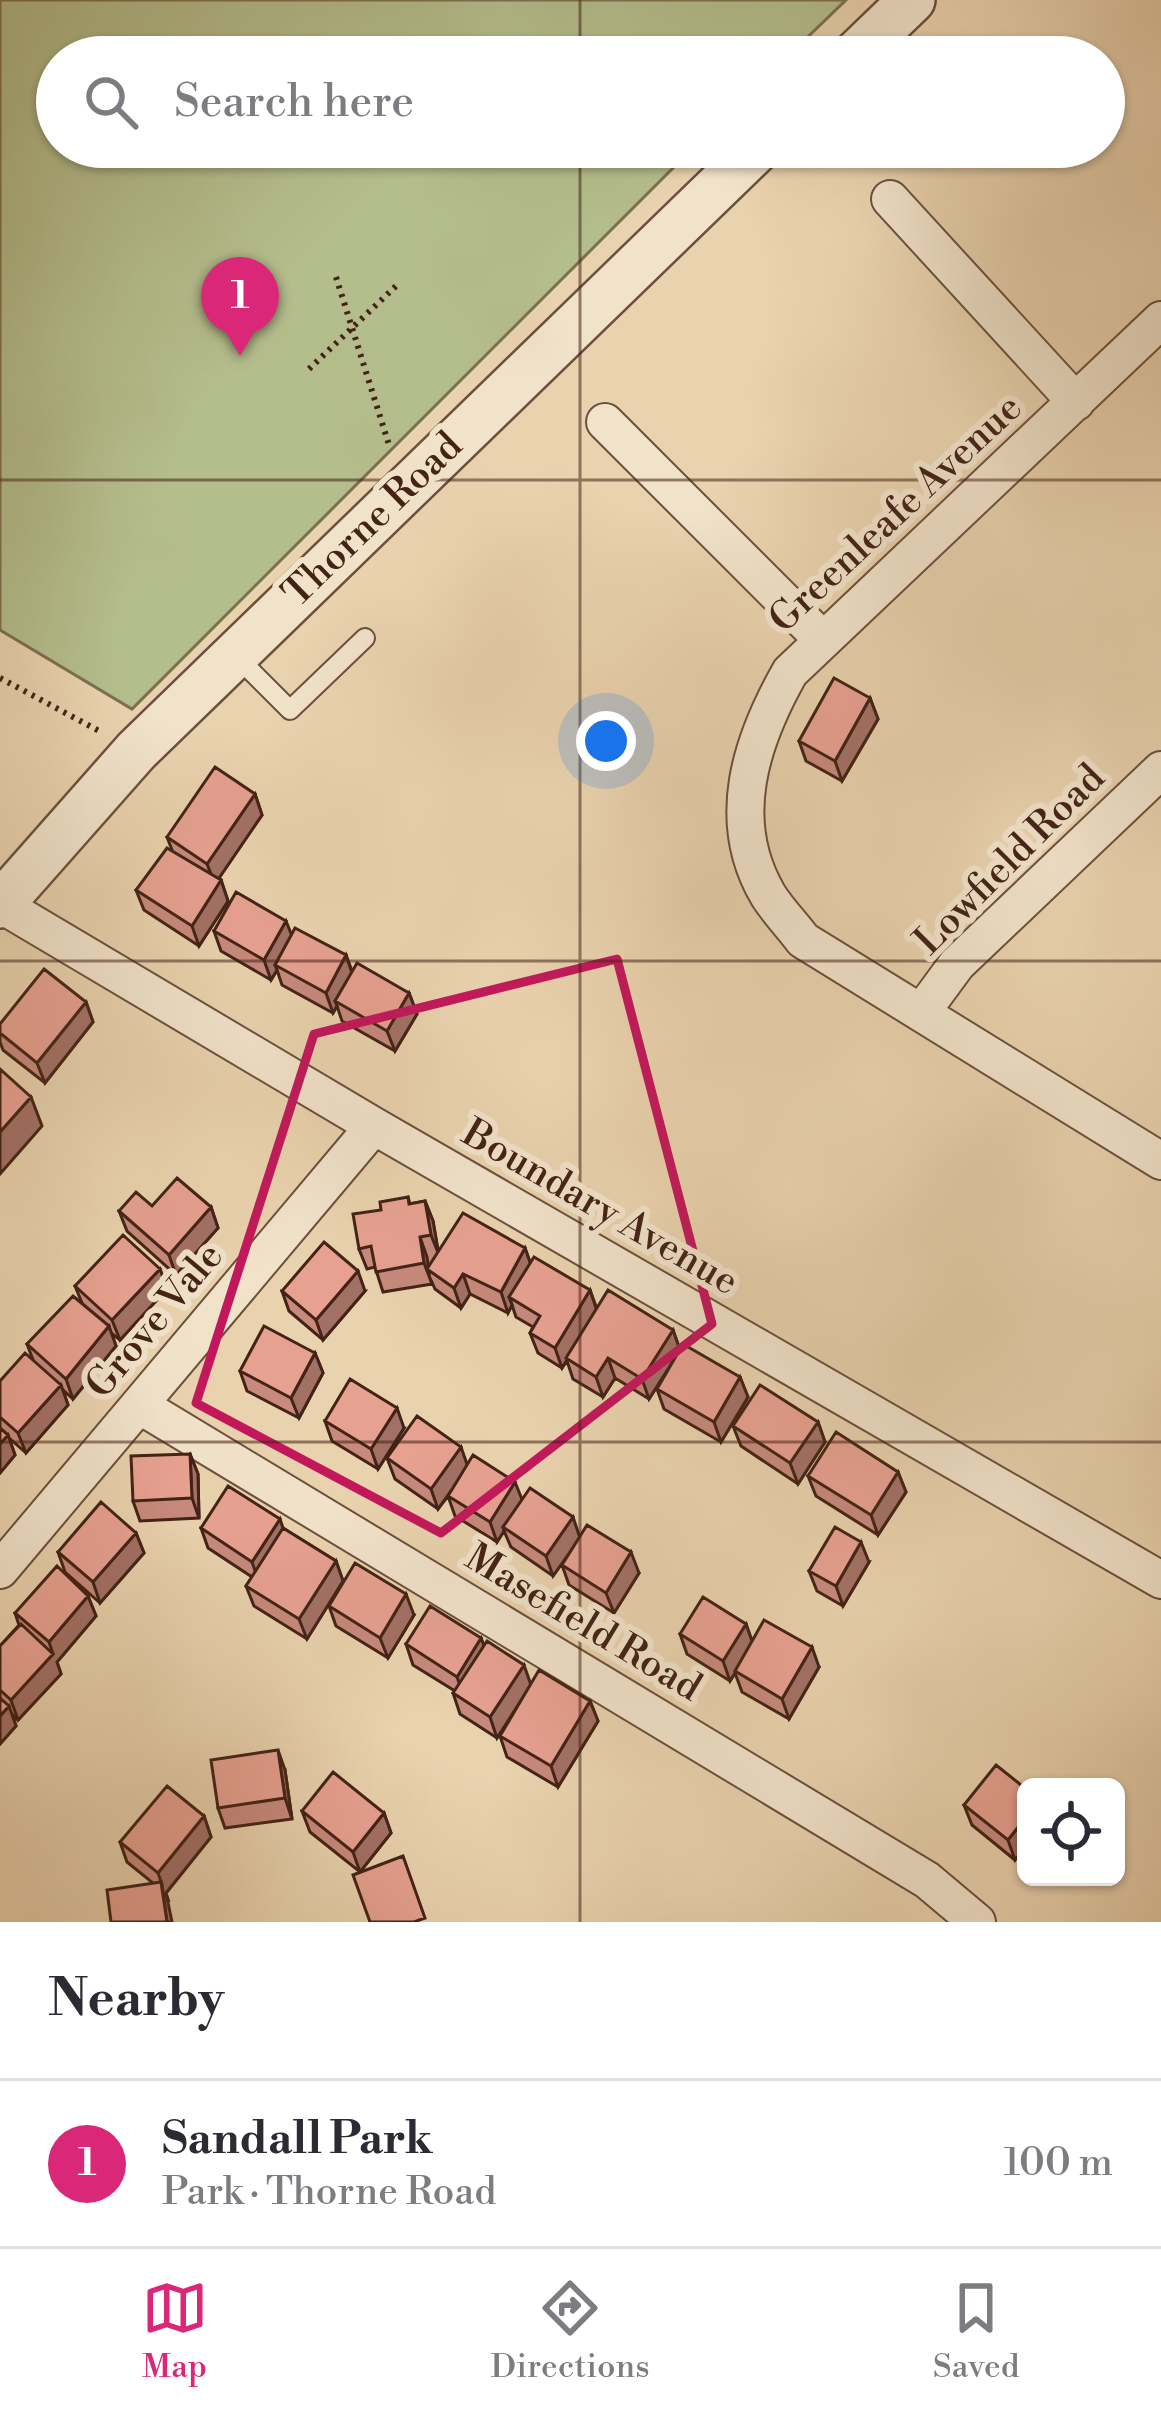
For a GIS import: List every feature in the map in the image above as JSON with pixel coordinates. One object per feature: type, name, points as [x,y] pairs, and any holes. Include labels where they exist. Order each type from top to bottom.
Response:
[{"type":"street","points":[[875,36],[912,0]]},
{"type":"street","name":"Thorne Road","points":[[0,905],[136,751],[737,168]]},
{"type":"street","points":[[890,199],[1076,402]]},
{"type":"street","name":"Greenleafe Avenue","points":[[1161,320],[790,672],[763,719],[745,779],[747,842],[768,894],[803,940],[1161,1161]]},
{"type":"street","points":[[605,422],[822,639]]},
{"type":"street","name":"Lowfield Road","points":[[921,1013],[957,964],[1161,770]]},
{"type":"street","name":"Boundary Avenue","points":[[0,905],[1161,1580]]},
{"type":"street","name":"Grove Vale","points":[[0,1570],[374,1126]]},
{"type":"street","name":"Masefield Road","points":[[140,1405],[927,1880],[977,1922]]},
{"type":"lane","points":[[235,655],[290,710],[365,638]]},
{"type":"path","points":[[336,277],[390,448]]},
{"type":"path","points":[[309,369],[396,286]]},
{"type":"path","points":[[0,678],[136,751]]},
{"type":"highlighted area","points":[[617,959],[712,1324],[441,1533],[196,1403],[314,1034]]},
{"type":"green space","points":[[0,0],[846,0],[809,36],[36,36],[36,168],[673,168],[132,709],[0,630]]},
{"type":"building","points":[[834,678],[870,698],[835,761],[799,741]]},
{"type":"building","points":[[215,767],[255,794],[207,864],[167,837]]},
{"type":"building","points":[[167,848],[221,880],[192,926],[136,890]]},
{"type":"building","points":[[236,892],[286,921],[264,960],[214,931]]},
{"type":"building","points":[[295,928],[346,955],[326,993],[275,965]]},
{"type":"building","points":[[357,963],[409,993],[387,1031],[335,1001]]},
{"type":"building","points":[[44,969],[86,1002],[37,1063],[0,1033],[0,1024]]},
{"type":"building","points":[[0,1069],[31,1097],[0,1132]]},
{"type":"building","points":[[177,1178],[211,1207],[169,1255],[119,1211],[136,1192],[152,1206]]},
{"type":"building","points":[[408,1197],[409,1204],[425,1201],[431,1235],[420,1237],[424,1263],[376,1272],[371,1246],[359,1249],[353,1214],[381,1210],[380,1202]]},
{"type":"building","points":[[463,1213],[525,1248],[501,1292],[463,1274],[454,1288],[427,1269]]},
{"type":"building","points":[[123,1235],[160,1269],[112,1320],[75,1286]]},
{"type":"building","points":[[324,1242],[358,1271],[316,1320],[282,1291]]},
{"type":"building","points":[[534,1257],[590,1290],[555,1348],[530,1333],[540,1316],[509,1297]]},
{"type":"building","points":[[608,1290],[673,1330],[642,1379],[608,1358],[596,1377],[566,1358]]},
{"type":"building","points":[[73,1296],[109,1326],[66,1379],[27,1344]]},
{"type":"building","points":[[264,1326],[315,1353],[291,1398],[240,1371]]},
{"type":"building","points":[[683,1344],[740,1377],[714,1422],[657,1389]]},
{"type":"building","points":[[25,1353],[61,1385],[18,1433],[0,1417],[0,1381]]},
{"type":"building","points":[[350,1379],[397,1408],[371,1449],[325,1421]]},
{"type":"building","points":[[760,1385],[818,1422],[790,1463],[733,1426]]},
{"type":"building","points":[[417,1416],[461,1447],[431,1489],[387,1458]]},
{"type":"building","points":[[836,1432],[898,1472],[871,1515],[808,1476]]},
{"type":"building","points":[[190,1454],[192,1498],[133,1501],[131,1456]]},
{"type":"building","points":[[473,1455],[515,1482],[490,1522],[448,1496]]},
{"type":"building","points":[[228,1486],[280,1519],[252,1562],[201,1528]]},
{"type":"building","points":[[530,1488],[573,1517],[546,1556],[503,1527]]},
{"type":"building","points":[[101,1502],[136,1533],[93,1582],[58,1552]]},
{"type":"building","points":[[587,1525],[631,1552],[606,1593],[562,1565]]},
{"type":"building","points":[[835,1527],[861,1542],[836,1586],[809,1571]]},
{"type":"building","points":[[283,1528],[336,1561],[299,1619],[246,1586]]},
{"type":"building","points":[[355,1563],[406,1594],[380,1638],[329,1606]]},
{"type":"building","points":[[57,1566],[88,1596],[49,1642],[15,1613]]},
{"type":"building","points":[[703,1597],[746,1624],[723,1661],[680,1634]]},
{"type":"building","points":[[430,1606],[481,1638],[457,1677],[406,1644]]},
{"type":"building","points":[[764,1620],[812,1647],[782,1699],[735,1671]]},
{"type":"building","points":[[21,1624],[53,1654],[11,1700],[0,1690],[0,1646]]},
{"type":"building","points":[[487,1641],[524,1665],[490,1717],[453,1693]]},
{"type":"building","points":[[539,1670],[590,1701],[551,1766],[500,1736]]},
{"type":"building","points":[[278,1750],[285,1798],[218,1808],[211,1760]]},
{"type":"building","points":[[996,1765],[1017,1782],[1017,1828],[1008,1840],[964,1805]]},
{"type":"building","points":[[333,1772],[384,1813],[353,1852],[302,1811]]},
{"type":"building","points":[[167,1786],[204,1816],[158,1873],[120,1842]]},
{"type":"building","points":[[403,1856],[425,1918],[370,1922],[353,1875]]},
{"type":"building","points":[[161,1882],[167,1922],[111,1922],[107,1890]]},
{"type":"place","name":"Sandall Park","points":[[240,356]]}]
